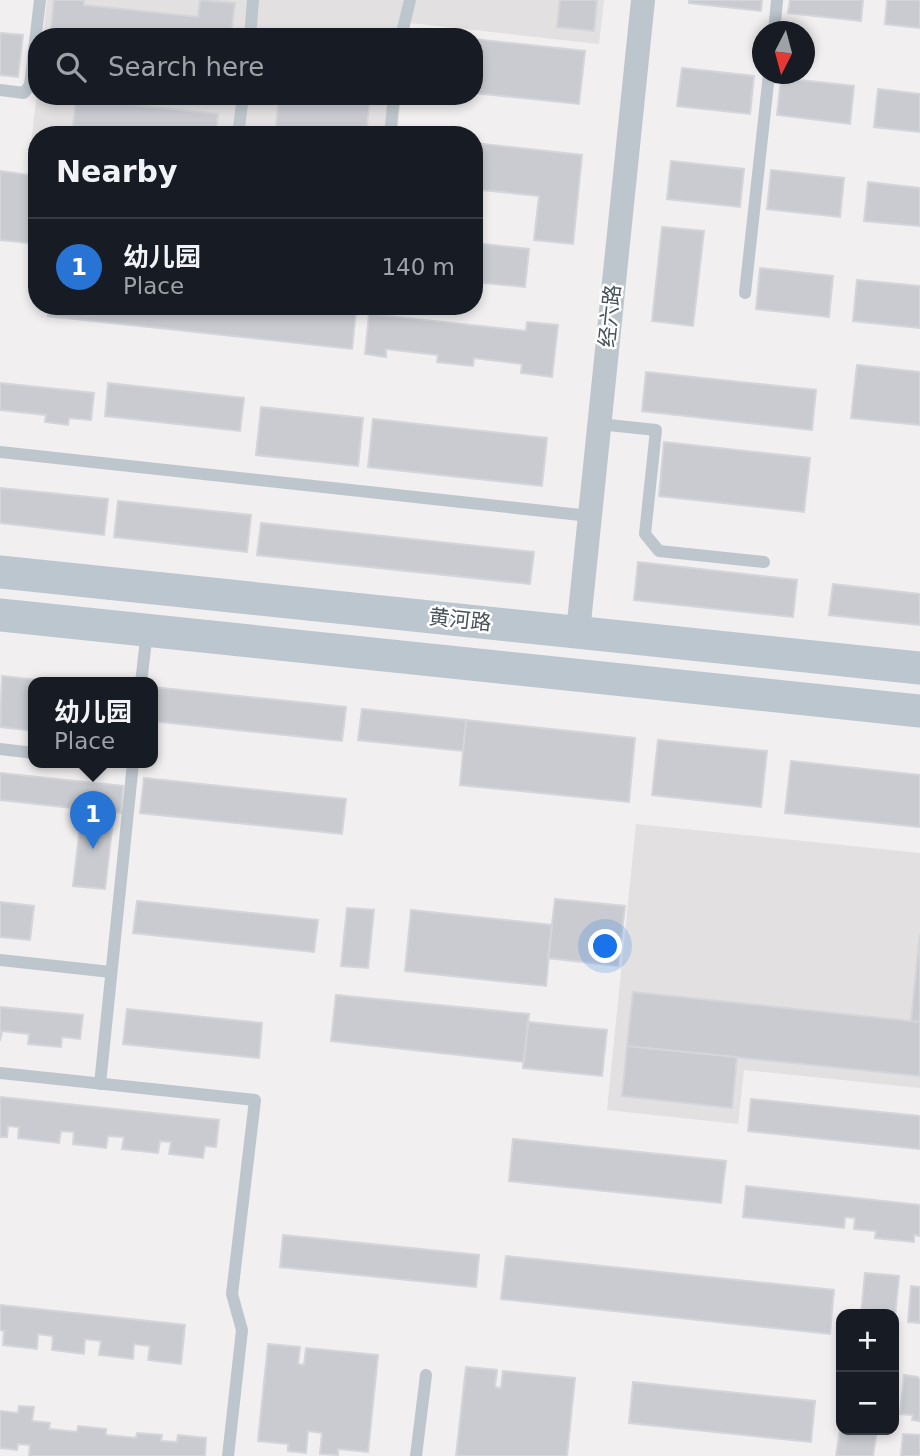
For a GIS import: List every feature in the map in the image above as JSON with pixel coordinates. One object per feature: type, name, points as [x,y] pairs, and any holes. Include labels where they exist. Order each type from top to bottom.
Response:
[{"type":"main road","name":"黄河路","points":[[0,572],[920,668]]},
{"type":"main road","name":"黄河路","points":[[0,615],[920,711]]},
{"type":"street","name":"经六路","points":[[578,632],[643,0]]},
{"type":"lane","points":[[37,28],[40,0]]},
{"type":"lane","points":[[251,28],[253,0]]},
{"type":"lane","points":[[403,28],[410,0]]},
{"type":"lane","points":[[775,21],[777,0]]},
{"type":"lane","points":[[745,293],[768,84]]},
{"type":"lane","points":[[0,90],[24,93],[28,88]]},
{"type":"lane","points":[[239,126],[242,105]]},
{"type":"lane","points":[[391,126],[393,105]]},
{"type":"lane","points":[[599,424],[656,430],[645,534],[659,551],[764,562]]},
{"type":"lane","points":[[0,452],[590,516]]},
{"type":"lane","points":[[142,677],[147,630]]},
{"type":"lane","points":[[0,749],[28,752]]},
{"type":"lane","points":[[100,1084],[132,768]]},
{"type":"lane","points":[[0,960],[111,972]]},
{"type":"lane","points":[[0,1073],[255,1100],[232,1294],[242,1330],[228,1456]]},
{"type":"lane","points":[[416,1456],[426,1375]]},
{"type":"shaded area","points":[[47,0],[604,0],[599,44],[483,31],[483,28],[410,23],[409,28],[44,28]]},
{"type":"shaded area","points":[[36,105],[400,105],[398,126],[33,126]]},
{"type":"shaded area","points":[[636,824],[920,853],[920,1088],[744,1070],[738,1124],[607,1110]]},
{"type":"building","points":[[54,0],[84,0],[84,5],[198,17],[200,0],[235,3],[232,28],[51,28]]},
{"type":"building","points":[[560,0],[597,0],[594,31],[557,27]]},
{"type":"building","points":[[689,0],[762,0],[761,11],[689,3]]},
{"type":"building","points":[[790,0],[863,0],[861,21],[788,13]]},
{"type":"building","points":[[887,0],[920,0],[920,28],[885,24]]},
{"type":"building","points":[[0,33],[23,35],[18,77],[0,75]]},
{"type":"building","points":[[483,40],[585,51],[579,104],[483,94]]},
{"type":"building","points":[[682,68],[752,76],[750,114],[677,106]]},
{"type":"building","points":[[815,82],[854,86],[850,124],[777,115],[780,84],[815,84]]},
{"type":"building","points":[[878,89],[920,94],[920,132],[874,127]]},
{"type":"building","points":[[75,105],[133,105],[218,114],[217,126],[73,126]]},
{"type":"building","points":[[278,105],[369,105],[367,126],[276,126]]},
{"type":"building","points":[[483,144],[582,155],[573,244],[534,240],[539,196],[483,190]]},
{"type":"building","points":[[671,161],[744,169],[740,207],[667,199]]},
{"type":"building","points":[[771,170],[844,178],[840,217],[767,209]]},
{"type":"building","points":[[0,171],[28,175],[28,243],[0,240]]},
{"type":"building","points":[[868,182],[920,188],[920,226],[864,221]]},
{"type":"building","points":[[662,227],[704,231],[693,326],[652,321]]},
{"type":"building","points":[[483,244],[529,249],[525,287],[483,283]]},
{"type":"building","points":[[760,268],[833,276],[829,317],[756,309]]},
{"type":"building","points":[[857,280],[920,286],[920,328],[853,321]]},
{"type":"building","points":[[48,315],[356,315],[352,349]]},
{"type":"building","points":[[369,315],[526,331],[527,322],[558,325],[552,377],[521,373],[522,364],[474,358],[473,366],[437,362],[438,355],[386,349],[386,357],[365,354]]},
{"type":"building","points":[[857,365],[920,372],[920,425],[851,418]]},
{"type":"building","points":[[646,372],[816,390],[812,430],[642,411]]},
{"type":"building","points":[[0,383],[94,393],[91,420],[69,418],[68,425],[45,422],[46,415],[0,410]]},
{"type":"building","points":[[108,383],[244,398],[240,431],[105,416]]},
{"type":"building","points":[[261,407],[363,418],[358,466],[256,455]]},
{"type":"building","points":[[373,419],[547,438],[542,486],[368,467]]},
{"type":"building","points":[[664,442],[810,458],[804,512],[659,496]]},
{"type":"building","points":[[0,488],[108,499],[104,535],[0,523]]},
{"type":"building","points":[[118,501],[251,515],[247,552],[114,537]]},
{"type":"building","points":[[261,523],[534,552],[530,584],[257,555]]},
{"type":"building","points":[[638,562],[797,580],[793,617],[634,600]]},
{"type":"building","points":[[833,584],[920,594],[920,625],[829,615]]},
{"type":"building","points":[[2,676],[28,679],[28,730],[0,727]]},
{"type":"building","points":[[158,688],[346,707],[342,741],[158,722]]},
{"type":"building","points":[[362,709],[466,720],[463,751],[358,740]]},
{"type":"building","points":[[466,720],[635,738],[629,802],[460,785]]},
{"type":"building","points":[[658,740],[767,751],[761,807],[652,795]]},
{"type":"building","points":[[791,761],[920,775],[920,827],[785,813]]},
{"type":"building","points":[[0,773],[123,786],[121,813],[114,812],[105,889],[73,886],[82,809],[0,800]]},
{"type":"building","points":[[144,778],[346,799],[342,834],[140,813]]},
{"type":"building","points":[[555,899],[625,906],[618,966],[548,958]]},
{"type":"building","points":[[137,901],[318,920],[314,952],[133,933]]},
{"type":"building","points":[[0,902],[34,906],[30,940],[0,937]]},
{"type":"building","points":[[347,908],[374,910],[368,968],[341,966]]},
{"type":"building","points":[[411,910],[552,925],[546,986],[405,971]]},
{"type":"building","points":[[920,934],[920,1022],[911,1021]]},
{"type":"building","points":[[633,992],[920,1022],[920,1076],[627,1046]]},
{"type":"building","points":[[336,995],[529,1014],[524,1062],[331,1041]]},
{"type":"building","points":[[0,1007],[83,1015],[80,1039],[62,1037],[61,1047],[28,1044],[29,1034],[2,1031],[0,1041]]},
{"type":"building","points":[[127,1009],[262,1023],[259,1058],[123,1044]]},
{"type":"building","points":[[528,1022],[607,1030],[602,1076],[523,1068]]},
{"type":"building","points":[[627,1046],[737,1057],[732,1108],[622,1096]]},
{"type":"building","points":[[0,1097],[219,1120],[216,1147],[205,1146],[203,1158],[169,1154],[171,1142],[160,1141],[158,1153],[122,1149],[124,1137],[108,1136],[106,1148],[73,1144],[74,1132],[61,1131],[59,1143],[18,1138],[19,1127],[8,1126],[7,1137],[0,1137]]},
{"type":"building","points":[[751,1099],[920,1116],[920,1149],[748,1131]]},
{"type":"building","points":[[513,1139],[726,1161],[721,1203],[509,1181]]},
{"type":"building","points":[[746,1186],[920,1205],[920,1236],[914,1235],[914,1242],[875,1238],[876,1231],[854,1229],[855,1218],[845,1217],[844,1228],[743,1217]]},
{"type":"building","points":[[283,1235],[479,1255],[476,1287],[280,1267]]},
{"type":"building","points":[[506,1256],[834,1290],[830,1334],[501,1299]]},
{"type":"building","points":[[865,1273],[899,1276],[896,1309],[861,1309]]},
{"type":"building","points":[[911,1286],[920,1287],[920,1323],[908,1322]]},
{"type":"building","points":[[0,1305],[185,1325],[181,1364],[148,1360],[150,1346],[134,1344],[133,1359],[99,1355],[101,1341],[85,1339],[84,1354],[52,1350],[53,1336],[38,1334],[37,1349],[3,1345]]},
{"type":"building","points":[[268,1344],[300,1347],[298,1364],[304,1365],[306,1348],[378,1355],[368,1452],[338,1449],[338,1455],[320,1454],[322,1433],[308,1431],[306,1453],[288,1451],[288,1444],[258,1441]]},
{"type":"building","points":[[466,1367],[497,1370],[495,1387],[501,1388],[503,1371],[575,1378],[567,1456],[456,1456]]},
{"type":"building","points":[[904,1375],[918,1377],[920,1381],[920,1421],[912,1420],[913,1415],[900,1414]]},
{"type":"building","points":[[633,1382],[815,1401],[811,1442],[629,1423]]},
{"type":"building","points":[[19,1406],[34,1407],[32,1421],[50,1423],[49,1429],[77,1432],[78,1426],[106,1429],[106,1435],[136,1438],[137,1433],[162,1435],[161,1441],[177,1442],[178,1435],[206,1438],[205,1456],[29,1456],[30,1445],[18,1444],[17,1450],[0,1448],[0,1411],[18,1413]]},
{"type":"building","points":[[903,1434],[920,1435],[920,1456],[901,1456]]},
{"type":"building","points":[[839,1435],[876,1435],[873,1456],[836,1456]]},
{"type":"place","name":"幼儿园","points":[[93,849]]}]
